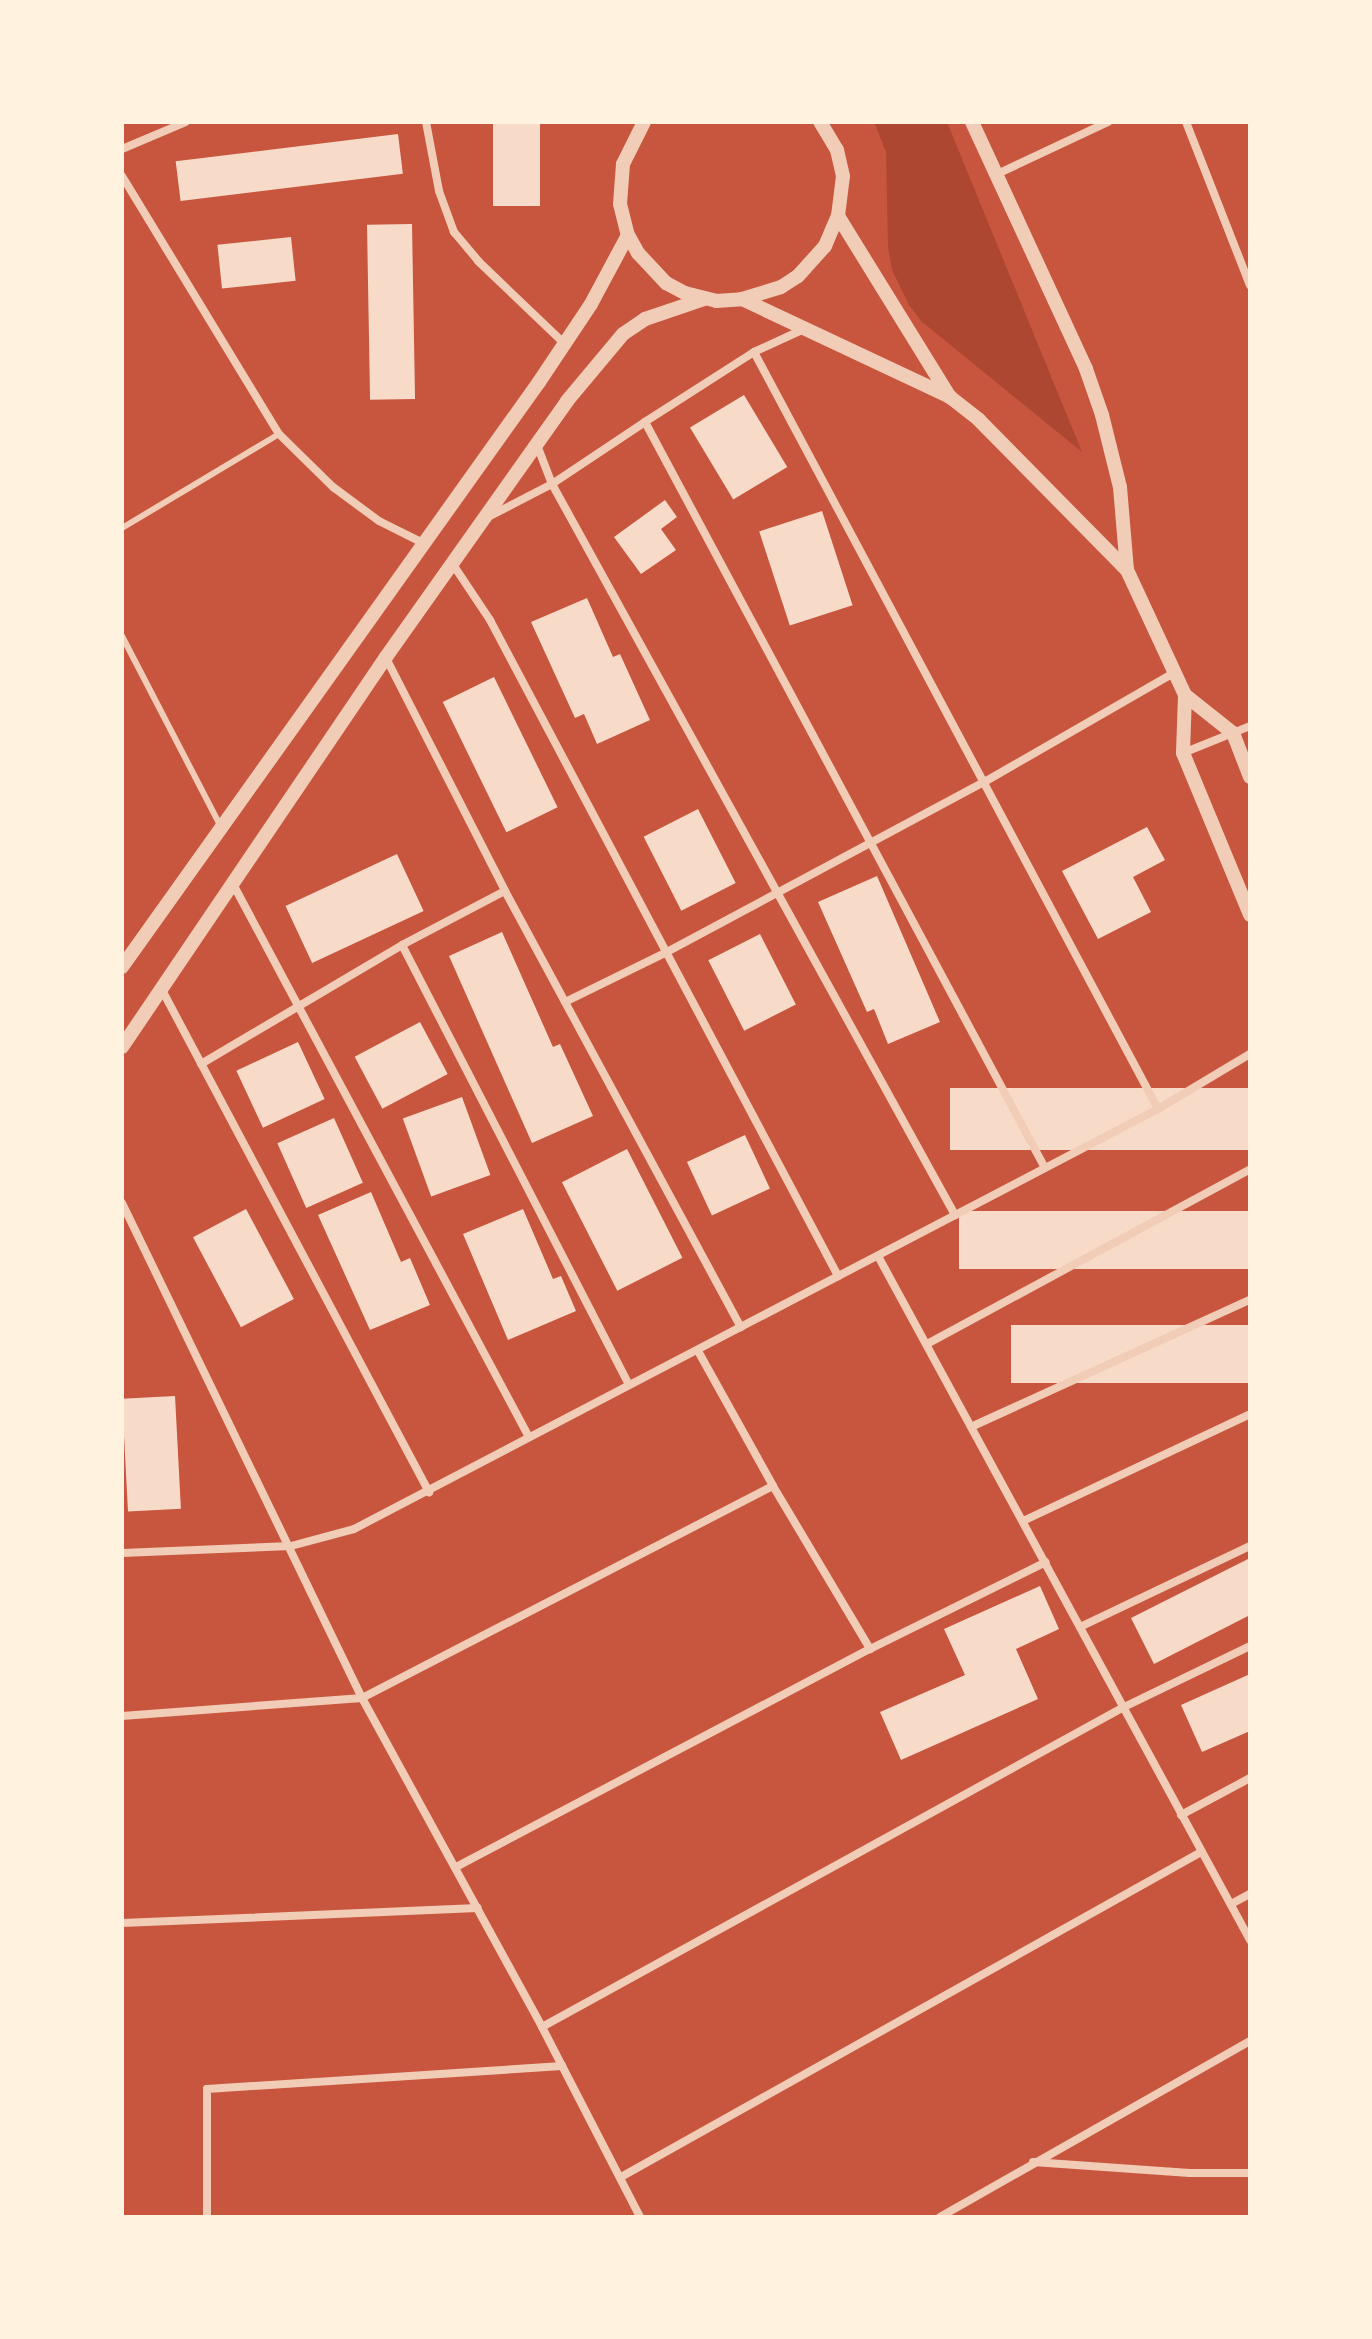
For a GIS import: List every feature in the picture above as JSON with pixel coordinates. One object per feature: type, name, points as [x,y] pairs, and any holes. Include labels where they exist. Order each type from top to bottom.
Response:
[{"type":"street","points":[[122,149],[186,122]]},
{"type":"street","points":[[426,122],[439,191],[454,232],[478,261],[565,344]]},
{"type":"street","points":[[644,122],[627,152],[619,190],[628,235],[651,270],[676,288],[704,299]]},
{"type":"street","points":[[122,1047],[451,563],[567,401],[623,334],[645,319],[704,299],[742,299],[781,287],[798,276],[825,246],[838,216],[843,176],[837,150],[820,122]]},
{"type":"street","points":[[972,122],[1086,369],[1102,415],[1120,487],[1127,570],[1185,695],[1233,733],[1250,777]]},
{"type":"street","points":[[995,175],[1108,122]]},
{"type":"street","points":[[1186,122],[1250,285]]},
{"type":"street","points":[[122,176],[279,434],[333,487],[379,521],[423,543]]},
{"type":"street","points":[[838,216],[950,397]]},
{"type":"street","points":[[122,967],[565,344],[628,235]]},
{"type":"street","points":[[742,299],[950,397],[979,420],[1127,570]]},
{"type":"street","points":[[482,521],[552,484],[754,352],[805,328]]},
{"type":"street","points":[[754,352],[986,781],[1158,1109]]},
{"type":"street","points":[[645,422],[1045,1168]]},
{"type":"street","points":[[537,445],[552,484],[955,1215]]},
{"type":"street","points":[[451,563],[490,620],[838,1276]]},
{"type":"street","points":[[386,657],[505,891],[741,1327]]},
{"type":"street","points":[[565,1002],[665,953],[986,781],[1174,673]]},
{"type":"street","points":[[1185,695],[1183,753],[1250,915]]},
{"type":"street","points":[[1183,753],[1250,726]]},
{"type":"street","points":[[234,886],[297,1009],[529,1437]]},
{"type":"street","points":[[201,1064],[402,945],[505,891]]},
{"type":"street","points":[[402,945],[629,1384]]},
{"type":"street","points":[[162,990],[429,1492]]},
{"type":"street","points":[[122,1553],[291,1546],[354,1529],[1158,1109],[1250,1054]]},
{"type":"street","points":[[927,1344],[1250,1169]]},
{"type":"street","points":[[122,1203],[291,1546],[362,1698],[542,2027],[640,2217]]},
{"type":"street","points":[[878,1256],[1250,1940]]},
{"type":"street","points":[[973,1426],[1250,1300]]},
{"type":"street","points":[[698,1351],[773,1486],[870,1649]]},
{"type":"street","points":[[1023,1521],[1250,1414]]},
{"type":"street","points":[[122,1716],[362,1698],[773,1486]]},
{"type":"street","points":[[1080,1627],[1250,1546]]},
{"type":"street","points":[[456,1867],[870,1649],[1046,1562]]},
{"type":"street","points":[[542,2027],[1122,1708],[1250,1646]]},
{"type":"street","points":[[1181,1815],[1250,1778]]},
{"type":"street","points":[[621,2177],[1201,1852]]},
{"type":"street","points":[[1231,1904],[1250,1894]]},
{"type":"street","points":[[122,1923],[478,1908]]},
{"type":"street","points":[[940,2217],[1250,2041]]},
{"type":"street","points":[[207,2217],[207,2089],[562,2066]]},
{"type":"street","points":[[1033,2162],[1190,2173],[1250,2173]]},
{"type":"lane","points":[[122,528],[279,434]]},
{"type":"lane","points":[[122,636],[222,830]]},
{"type":"shaded area","points":[[874,122],[947,122],[1082,452],[921,321],[909,305],[892,270],[888,248],[886,152]]},
{"type":"building","points":[[493,122],[540,122],[540,206],[493,206]]},
{"type":"building","points":[[398,134],[403,174],[181,201],[176,161]]},
{"type":"building","points":[[412,224],[415,399],[370,400],[367,225]]},
{"type":"building","points":[[291,237],[296,281],[222,288],[217,245]]},
{"type":"building","points":[[744,395],[787,467],[733,499],[690,427]]},
{"type":"building","points":[[665,500],[677,517],[661,529],[676,550],[641,574],[614,537]]},
{"type":"building","points":[[822,511],[853,605],[790,626],[759,531]]},
{"type":"building","points":[[587,598],[613,657],[620,654],[650,720],[597,744],[584,714],[575,718],[531,622]]},
{"type":"building","points":[[494,677],[558,807],[506,832],[443,702]]},
{"type":"building","points":[[698,809],[736,883],[681,911],[644,837]]},
{"type":"building","points":[[1147,827],[1165,860],[1133,877],[1151,912],[1098,939],[1062,871]]},
{"type":"building","points":[[397,854],[424,911],[312,963],[286,906]]},
{"type":"building","points":[[877,876],[940,1022],[888,1044],[874,1009],[867,1012],[818,902]]},
{"type":"building","points":[[502,932],[553,1047],[560,1044],[593,1116],[532,1143],[449,956]]},
{"type":"building","points":[[760,934],[796,1004],[744,1031],[708,960]]},
{"type":"building","points":[[420,1022],[448,1074],[382,1109],[355,1057]]},
{"type":"building","points":[[298,1042],[325,1099],[263,1128],[236,1071]]},
{"type":"building","points":[[950,1088],[1250,1088],[1250,1150],[950,1150]]},
{"type":"building","points":[[462,1097],[490,1175],[431,1197],[403,1119]]},
{"type":"building","points":[[334,1118],[363,1183],[306,1208],[277,1143]]},
{"type":"building","points":[[745,1135],[770,1188],[712,1216],[687,1162]]},
{"type":"building","points":[[627,1149],[682,1258],[617,1291],[562,1182]]},
{"type":"building","points":[[371,1192],[401,1262],[410,1258],[430,1305],[370,1330],[318,1215]]},
{"type":"building","points":[[246,1209],[294,1299],[241,1327],[193,1237]]},
{"type":"building","points":[[523,1209],[553,1279],[561,1276],[576,1311],[508,1340],[463,1234]]},
{"type":"building","points":[[959,1211],[1250,1211],[1250,1269],[959,1269]]},
{"type":"building","points":[[1011,1325],[1250,1325],[1250,1383],[1011,1383]]},
{"type":"building","points":[[175,1396],[181,1509],[128,1512],[122,1399]]},
{"type":"building","points":[[1250,1558],[1250,1615],[1154,1664],[1131,1618]]},
{"type":"building","points":[[1040,1586],[1059,1629],[1016,1649],[1038,1699],[901,1760],[880,1712],[965,1675],[944,1629]]},
{"type":"building","points":[[1250,1674],[1250,1731],[1202,1752],[1181,1705]]}]
